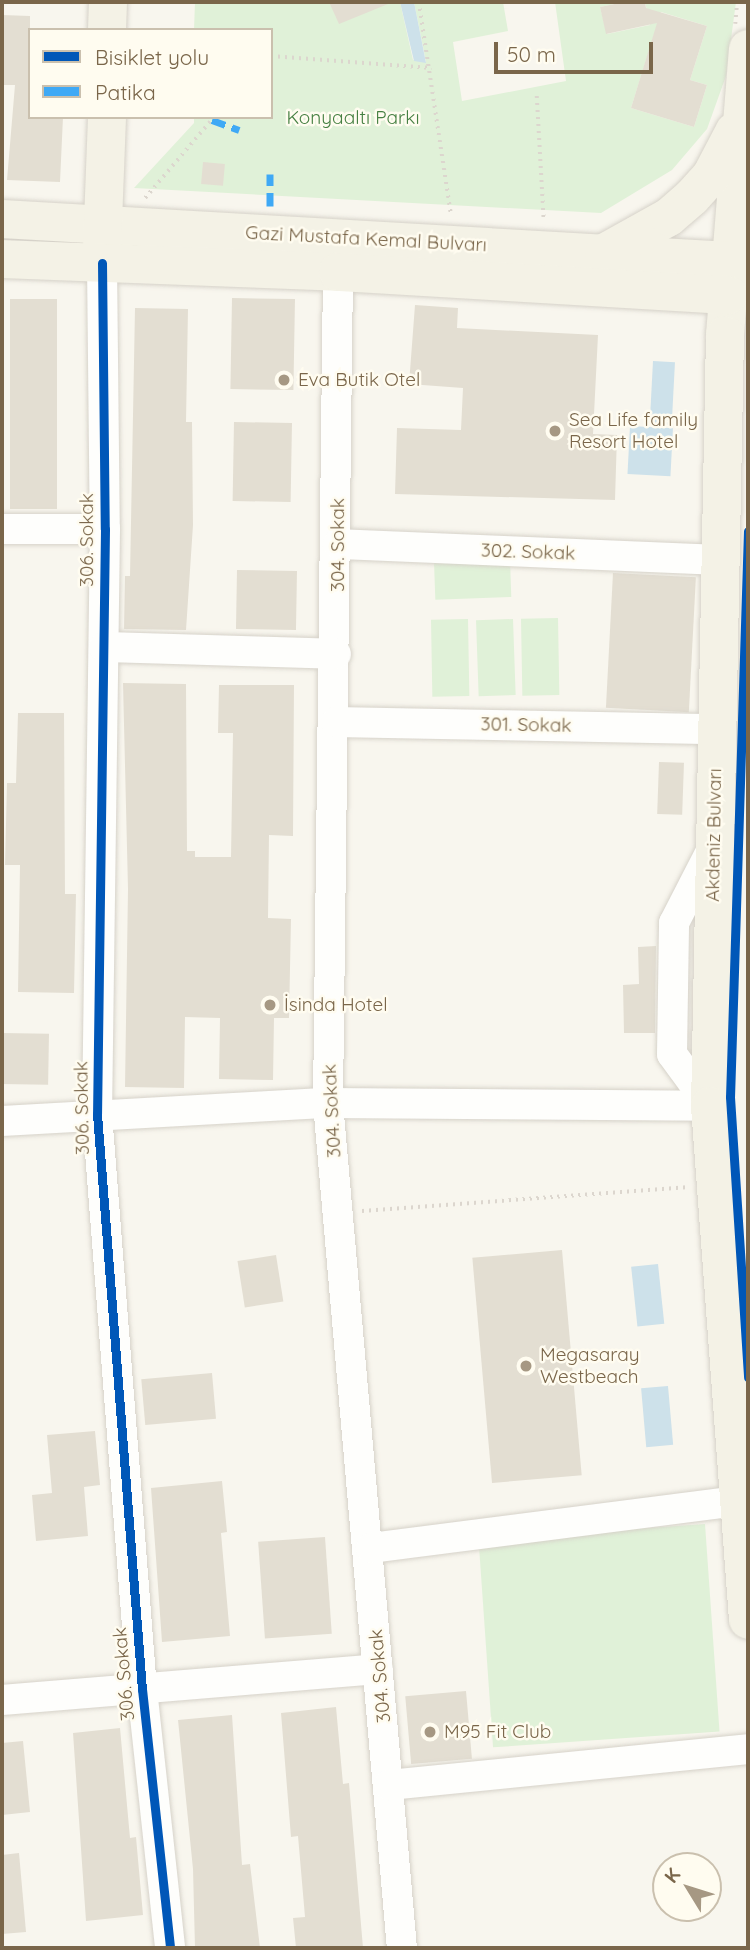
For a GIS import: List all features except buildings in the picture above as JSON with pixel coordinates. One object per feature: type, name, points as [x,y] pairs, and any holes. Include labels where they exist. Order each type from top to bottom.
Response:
[{"type":"main road","points":[[107,28],[108,2]]},
{"type":"main road","name":"Akdeniz Bulvarı","points":[[741,39],[743,107],[729,278],[718,560],[710,1107],[748,1620]]},
{"type":"main road","points":[[604,253],[669,217],[705,183],[728,149],[743,107]]},
{"type":"main road","name":"306. Sokak","points":[[102,263],[107,119]]},
{"type":"main road","name":"Gazi Mustafa Kemal Bulvarı","points":[[2,219],[103,223],[338,254],[729,278]]},
{"type":"main road","name":"Gazi Mustafa Kemal Bulvarı","points":[[2,259],[102,263],[338,254],[604,253],[729,278]]},
{"type":"street","name":"304. Sokak","points":[[338,254],[338,544],[328,1104],[371,1548],[402,1948]]},
{"type":"street","name":"306. Sokak","points":[[102,263],[105,529],[97,1114],[142,1689],[170,1948]]},
{"type":"street","points":[[2,529],[105,529]]},
{"type":"street","name":"302. Sokak","points":[[338,544],[718,560]]},
{"type":"street","points":[[104,647],[336,654]]},
{"type":"street","name":"301. Sokak","points":[[335,722],[716,729]]},
{"type":"street","points":[[2,1121],[328,1104],[710,1107]]},
{"type":"street","points":[[371,1548],[738,1501]]},
{"type":"street","points":[[2,1700],[379,1669]]},
{"type":"street","points":[[389,1785],[748,1749]]},
{"type":"path","points":[[419,2],[432,68],[451,214]]},
{"type":"path","points":[[737,2],[741,39]]},
{"type":"path","points":[[273,56],[432,68]]},
{"type":"path","points":[[537,96],[544,221]]},
{"type":"path","points":[[156,201],[143,200],[212,119]]},
{"type":"path","points":[[437,214],[464,215]]},
{"type":"path","points":[[530,220],[557,222]]},
{"type":"path","points":[[339,1212],[714,1185]]},
{"type":"green space","name":"Konyaaltı Parkı","points":[[195,2],[400,2],[413,60],[426,62],[414,2],[503,2],[508,31],[453,42],[462,101],[566,81],[555,2],[624,2],[600,7],[607,34],[650,25],[645,2],[736,2],[726,76],[707,129],[672,170],[601,213],[134,188],[194,123],[194,119],[273,119],[273,28],[194,28]],"holes":[[[661,12],[707,26],[690,80],[707,85],[694,127],[631,108]]]},
{"type":"green space","points":[[510,560],[511,597],[435,600],[434,563]]},
{"type":"green space","points":[[558,618],[559,695],[522,696],[521,619]]},
{"type":"green space","points":[[468,619],[469,696],[432,697],[431,620]]},
{"type":"green space","points":[[513,619],[516,695],[479,696],[476,620]]},
{"type":"green space","points":[[705,1524],[720,1731],[493,1747],[479,1540]]},
{"type":"water","points":[[400,2],[414,2],[426,63],[414,61]]},
{"type":"water","points":[[653,361],[675,362],[672,425],[650,424]]},
{"type":"water","points":[[630,426],[673,428],[670,476],[627,474]]},
{"type":"water","points":[[658,1264],[664,1324],[637,1326],[631,1267]]},
{"type":"water","points":[[668,1386],[673,1445],[646,1447],[641,1388]]},
{"type":"marked path","points":[[212,120],[239,130]]},
{"type":"marked path","points":[[270,174],[270,206]]},
{"type":"cycle path","points":[[102,263],[105,529],[97,1114],[142,1689],[170,1948]]},
{"type":"cycle path","points":[[748,531],[730,1097],[748,1377]]},
{"type":"place","name":"Eva Butik Otel","points":[[284,380]]},
{"type":"place","name":"Sea Life family Resort Hotel","points":[[555,431]]},
{"type":"place","name":"İsinda Hotel","points":[[270,1005]]},
{"type":"place","name":"Megasaray Westbeach","points":[[526,1366]]},
{"type":"place","name":"M95 Fit Club","points":[[430,1732]]}]
